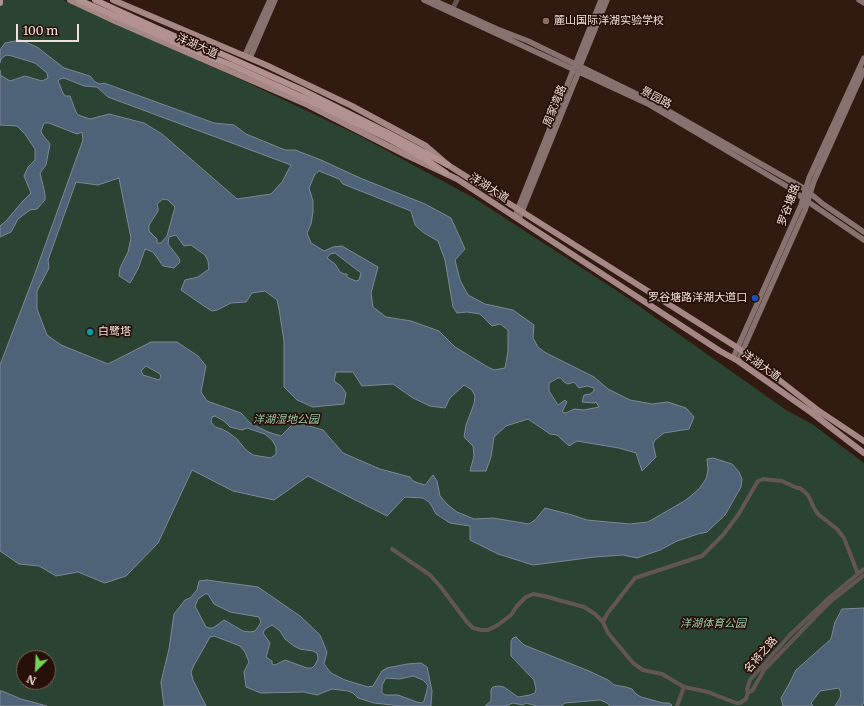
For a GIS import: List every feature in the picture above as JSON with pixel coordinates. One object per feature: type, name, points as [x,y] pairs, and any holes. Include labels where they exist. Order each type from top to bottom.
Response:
[{"type":"highway","points":[[79,0],[186,47],[231,64],[389,136],[448,165]]},
{"type":"highway","points":[[95,0],[181,39],[208,48],[302,90],[389,136],[446,173]]},
{"type":"main road","name":"洋湖大道","points":[[70,0],[308,105],[406,155],[446,173],[735,360],[812,413],[864,453]]},
{"type":"main road","name":"洋湖大道","points":[[113,0],[248,57],[352,106],[426,146],[448,165],[740,350],[820,411],[864,441]]},
{"type":"main road","points":[[248,57],[270,0]]},
{"type":"main road","points":[[248,57],[276,0]]},
{"type":"main road","name":"景园路","points":[[424,0],[450,10],[649,100],[805,189],[864,232]]},
{"type":"main road","name":"景园路","points":[[433,0],[450,10]]},
{"type":"main road","name":"周家湾路","points":[[517,218],[577,67],[601,0]]},
{"type":"main road","name":"周家湾路","points":[[577,67],[607,0]]},
{"type":"main road","points":[[859,0],[864,4]]},
{"type":"main road","name":"罗谷塘路","points":[[806,200],[805,189],[809,178],[864,58]]},
{"type":"main road","name":"景园路","points":[[577,67],[648,104],[793,190],[864,240]]},
{"type":"main road","name":"罗谷塘路","points":[[735,360],[806,200],[811,194],[814,181],[864,70]]},
{"type":"street","points":[[450,10],[453,0]]},
{"type":"street","points":[[450,10],[457,0]]},
{"type":"street","points":[[603,622],[607,614],[635,578],[702,556],[723,535],[738,515],[758,481],[763,479],[782,481],[796,488],[800,488],[808,495],[814,510],[837,529],[844,538],[858,574]]},
{"type":"street","points":[[392,550],[430,575],[473,628],[488,630],[498,625],[511,615],[526,597],[533,594],[584,607],[603,622],[608,633],[633,662],[643,670],[662,674],[684,687],[708,692],[736,704],[740,703],[746,698],[748,692]]},
{"type":"street","name":"名将之路","points":[[864,569],[830,597],[790,635],[750,680],[747,689],[748,692],[752,692],[764,670],[826,607],[864,575]]},
{"type":"street","points":[[677,706],[684,687]]},
{"type":"green space","name":"洋湖湿地公园","points":[[0,0],[63,0],[244,81],[360,136],[474,198],[622,294],[786,410],[812,424],[864,463],[864,706],[0,706]]},
{"type":"water","points":[[20,40],[37,47],[64,68],[90,76],[95,82],[100,84],[104,83],[214,123],[234,125],[246,134],[285,150],[295,150],[321,160],[360,178],[425,204],[451,218],[465,249],[455,260],[460,280],[468,295],[485,304],[513,310],[534,325],[533,338],[538,347],[546,353],[594,377],[608,389],[630,400],[652,404],[668,402],[686,408],[694,417],[689,429],[664,433],[655,440],[653,444],[656,457],[642,471],[636,453],[619,448],[577,441],[569,446],[557,435],[550,434],[528,419],[506,426],[494,437],[491,457],[486,471],[470,471],[474,456],[473,446],[464,437],[475,396],[472,390],[464,385],[450,398],[445,408],[430,406],[413,398],[393,384],[362,386],[353,372],[336,372],[334,381],[341,386],[346,393],[344,404],[313,407],[297,400],[284,387],[284,341],[279,309],[277,300],[265,291],[252,293],[246,302],[231,303],[217,310],[212,311],[204,306],[181,290],[185,280],[198,277],[209,269],[208,261],[205,255],[191,245],[184,246],[176,235],[169,237],[168,244],[179,258],[180,262],[174,268],[163,266],[153,252],[145,249],[138,269],[130,283],[119,276],[120,268],[128,252],[131,238],[119,178],[98,185],[76,182],[48,260],[49,268],[37,291],[37,309],[47,335],[61,345],[108,364],[151,342],[177,342],[198,356],[206,366],[201,392],[207,401],[241,413],[250,423],[268,432],[281,436],[295,422],[323,430],[343,453],[380,469],[410,477],[413,481],[418,483],[425,485],[433,475],[437,481],[440,496],[448,505],[457,512],[474,519],[493,518],[529,524],[535,520],[545,508],[587,520],[630,524],[648,522],[686,500],[699,489],[706,479],[708,470],[707,459],[713,458],[732,464],[739,472],[742,479],[741,487],[725,515],[707,532],[677,541],[660,550],[637,558],[623,555],[533,565],[498,554],[470,540],[470,526],[450,523],[436,514],[430,503],[423,498],[405,497],[387,516],[308,476],[274,500],[233,491],[192,470],[158,543],[126,576],[105,583],[78,572],[56,576],[39,566],[19,564],[0,551],[0,365],[83,140],[82,132],[77,134],[49,123],[44,123],[41,131],[50,144],[46,165],[40,173],[45,200],[37,209],[30,210],[18,219],[11,232],[0,237],[0,226],[31,193],[24,176],[28,167],[35,160],[35,149],[25,134],[17,126],[0,125],[0,75],[10,81],[25,76],[42,81],[48,78],[47,73],[35,63],[6,55],[1,59],[0,63],[0,50],[5,43]],"holes":[[[64,78],[84,86],[97,87],[108,97],[291,165],[282,182],[271,194],[237,199],[162,134],[144,123],[109,114],[90,119],[78,115],[70,96],[65,96],[63,93],[58,81]],[[319,171],[339,179],[343,184],[411,211],[415,225],[424,233],[438,241],[445,260],[453,307],[457,313],[467,312],[480,314],[492,326],[500,324],[508,330],[508,351],[505,368],[494,370],[455,347],[439,331],[411,321],[386,317],[373,307],[371,293],[378,267],[342,246],[333,247],[324,251],[311,243],[307,233],[311,224],[313,212],[313,201],[309,188],[315,174]],[[163,199],[168,200],[175,207],[167,236],[161,243],[157,243],[157,239],[149,231],[149,225],[158,211],[157,204]],[[335,253],[361,273],[359,280],[356,281],[347,277],[347,274],[340,272],[335,264],[327,258],[330,254]],[[146,366],[160,374],[161,377],[159,380],[143,375],[141,371]],[[558,378],[561,378],[568,384],[574,382],[579,388],[587,386],[594,388],[594,391],[590,394],[584,395],[582,402],[596,402],[599,407],[584,410],[574,409],[566,413],[562,412],[567,402],[565,400],[558,405],[549,391],[549,383]],[[215,416],[224,421],[230,427],[242,430],[247,428],[265,434],[272,440],[276,447],[276,454],[271,458],[253,455],[246,450],[237,439],[222,429],[215,427],[211,422],[212,417]]]},
{"type":"water","points":[[207,580],[258,587],[300,616],[320,635],[327,652],[324,664],[331,673],[345,680],[368,687],[373,686],[382,671],[387,668],[421,663],[427,667],[432,691],[431,706],[401,706],[374,703],[358,698],[353,693],[348,691],[332,689],[317,695],[304,692],[261,693],[246,687],[244,672],[249,662],[245,652],[240,646],[214,636],[210,637],[191,672],[193,680],[206,706],[164,706],[161,682],[169,649],[174,614],[185,600],[190,598],[197,590],[199,581]],"holes":[[[205,594],[208,594],[214,604],[230,612],[259,617],[261,622],[255,631],[250,632],[243,631],[224,620],[213,628],[206,627],[195,606],[198,599]],[[272,625],[294,646],[317,653],[318,659],[315,665],[312,668],[307,668],[285,660],[275,665],[272,664],[272,661],[266,657],[270,643],[263,633],[265,629]],[[413,676],[423,680],[428,686],[424,701],[422,703],[398,695],[385,695],[382,693],[382,685],[386,678],[400,679]]]},
{"type":"water","points":[[864,608],[864,702],[862,706],[835,706],[840,698],[841,693],[839,688],[820,691],[811,703],[813,706],[783,706],[781,698],[796,670],[831,639],[835,622],[842,609]]},
{"type":"water","points":[[516,637],[524,645],[589,671],[608,680],[614,685],[632,689],[641,697],[672,705],[610,706],[600,700],[565,703],[561,706],[537,706],[526,703],[523,705],[513,703],[505,706],[485,706],[491,701],[491,689],[493,687],[504,687],[518,697],[535,693],[536,689],[534,680],[511,656],[511,641]]},
{"type":"water","points":[[0,691],[21,699],[47,706],[0,706]]},
{"type":"place","name":"麓山国际洋湖实验学校","points":[[546,21]]},
{"type":"place","name":"罗谷塘路洋湖大道口","points":[[755,298]]},
{"type":"place","name":"白鹭塔","points":[[90,332]]},
{"type":"park label","name":"洋湖体育公园","points":[[713,624]]}]
